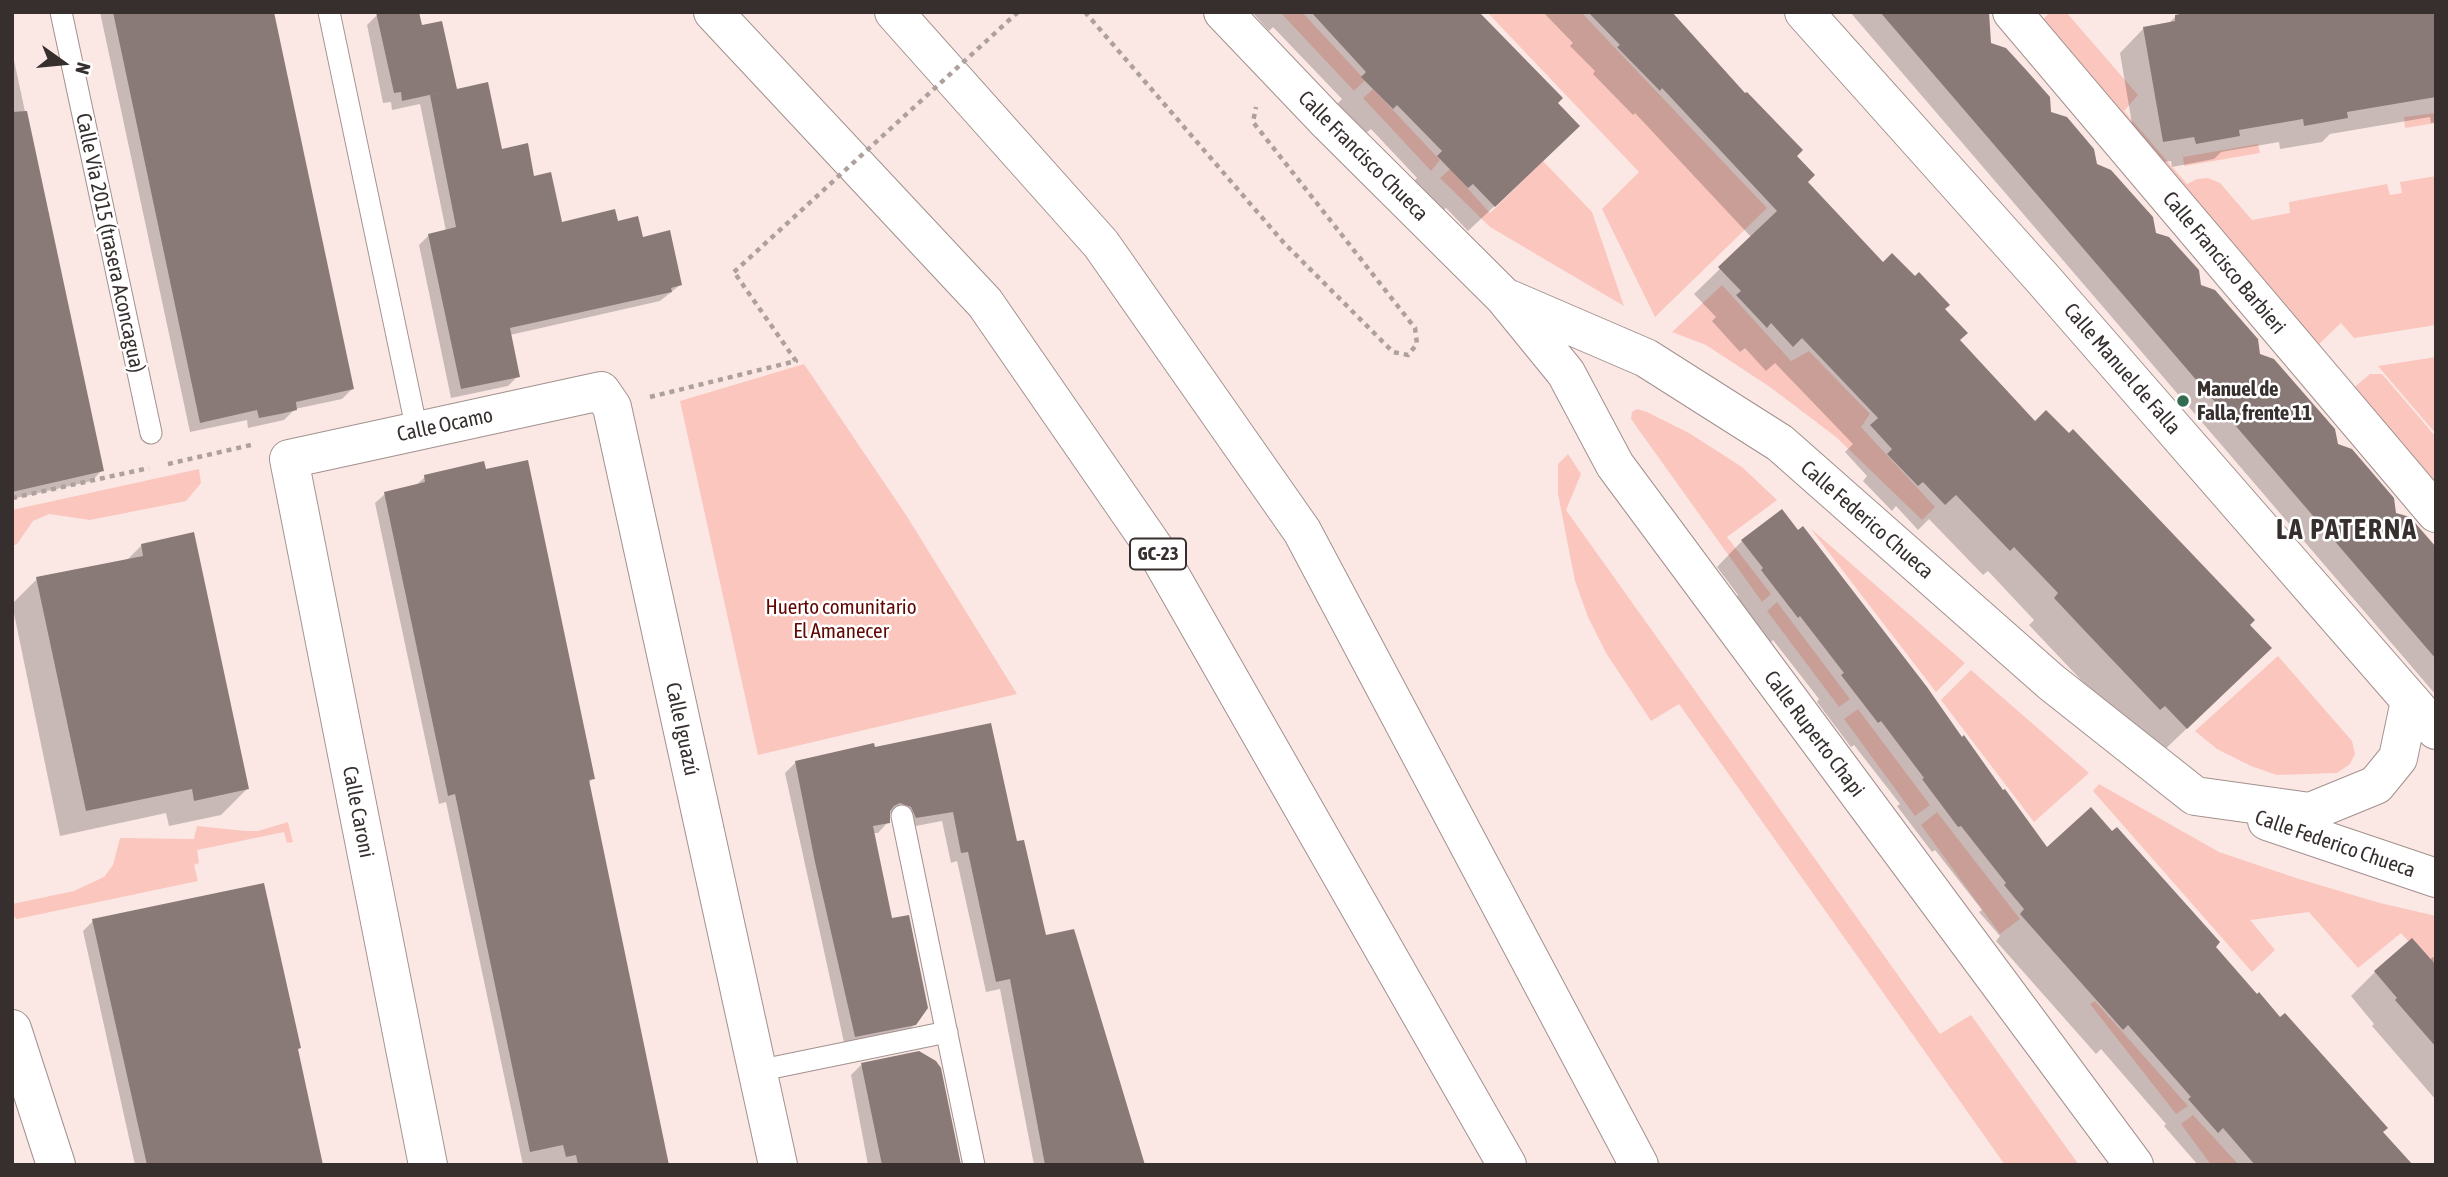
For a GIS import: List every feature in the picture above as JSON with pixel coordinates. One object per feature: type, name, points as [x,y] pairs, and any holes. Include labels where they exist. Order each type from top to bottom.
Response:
[{"type":"main road","name":"GC-23","points":[[713,12],[985,303],[1157,552],[1507,1165]]},
{"type":"main road","points":[[894,12],[1101,244],[1301,531],[1639,1165]]},
{"type":"main road","name":"Calle Francisco Chueca","points":[[1223,12],[1325,119],[1504,297]]},
{"type":"main road","name":"Calle Manuel de Falla","points":[[1804,12],[2053,289],[2436,730]]},
{"type":"main road","name":"Calle Francisco Barbieri","points":[[2012,12],[2436,513]]},
{"type":"main road","name":"Calle Federico Chueca","points":[[1504,297],[1646,358],[1780,443],[2051,682],[2195,796],[2436,878]]},
{"type":"main road","name":"Calle Ruperto Chapi","points":[[1504,297],[1566,373],[1615,465],[2134,1165]]},
{"type":"main road","name":"Calle Ocamo","points":[[289,459],[417,431],[606,399]]},
{"type":"main road","name":"Calle Iguazú","points":[[606,399],[778,1165]]},
{"type":"main road","name":"Calle Caroni","points":[[289,459],[428,1165]]},
{"type":"main road","name":"Calle Federico Chueca","points":[[2195,796],[2310,811],[2376,785],[2398,758],[2410,701]]},
{"type":"main road","points":[[12,1029],[56,1165]]},
{"type":"lane","name":"Calle Vía 2015 (trasera Aconcagua)","points":[[61,12],[151,433]]},
{"type":"lane","points":[[329,12],[417,431]]},
{"type":"lane","points":[[902,816],[974,1165]]},
{"type":"lane","points":[[757,1071],[947,1031]]},
{"type":"path","points":[[606,399],[796,361],[734,272],[1018,12]]},
{"type":"path","points":[[1086,12],[1284,243],[1392,352],[1408,355],[1418,344],[1415,328],[1253,122],[1256,102]]},
{"type":"green space","points":[[1280,12],[1302,12],[1365,80],[1354,91]]},
{"type":"green space","points":[[1487,12],[1581,12],[1767,208],[1655,317],[1602,209],[1639,172]]},
{"type":"green space","points":[[2050,12],[2066,12],[2138,95],[2124,111],[2187,184],[2208,178],[2220,183],[2252,220],[2290,213],[2289,202],[2387,184],[2390,195],[2402,193],[2400,182],[2436,176],[2436,325],[2354,338],[2341,323],[2317,346],[2038,25]]},
{"type":"green space","points":[[1373,89],[1440,160],[1431,171],[1363,98]]},
{"type":"green space","points":[[2436,113],[2436,123],[2405,128],[2404,117]]},
{"type":"green space","points":[[2258,144],[2260,153],[2184,166],[2183,157]]},
{"type":"green space","points":[[1543,161],[1592,212],[1624,306],[1490,227],[1440,178],[1450,169],[1490,213]]},
{"type":"green space","points":[[1722,285],[1791,361],[1809,351],[1870,414],[1861,427],[1935,507],[1922,520],[1836,437],[1770,387],[1706,345],[1672,332]]},
{"type":"green space","points":[[2436,357],[2436,434],[2378,366]]},
{"type":"green space","name":"Huerto comunitario El Amanecer","points":[[804,364],[906,515],[1017,694],[758,755],[680,401]]},
{"type":"green space","points":[[2370,374],[2382,374],[2436,437],[2436,488],[2351,390]]},
{"type":"green space","points":[[1637,409],[1689,433],[1742,467],[1777,500],[1727,537],[1771,594],[1762,602],[1631,419],[1632,412]]},
{"type":"green space","points":[[1568,454],[1581,474],[1566,510],[1940,1034],[1971,1015],[2079,1165],[2005,1165],[1679,704],[1651,721],[1606,653],[1588,617],[1575,581],[1558,494],[1558,464]]},
{"type":"green space","points":[[199,469],[201,483],[186,501],[90,520],[49,514],[33,521],[17,544],[12,546],[12,510]]},
{"type":"green space","points":[[1810,528],[1965,663],[1936,692]]},
{"type":"green space","points":[[1777,602],[1850,699],[1839,707],[1767,611]]},
{"type":"green space","points":[[2278,656],[2352,741],[2355,754],[2350,764],[2337,773],[2277,775],[2217,749],[2195,731]]},
{"type":"green space","points":[[1971,670],[2089,773],[2034,822],[1941,700]]},
{"type":"green space","points":[[1858,709],[1930,805],[1915,816],[1844,719]]},
{"type":"green space","points":[[2099,784],[2219,852],[2380,903],[2436,916],[2436,972],[2401,933],[2358,968],[2309,912],[2250,920],[2275,950],[2252,972],[2093,791]]},
{"type":"green space","points":[[1937,812],[2020,919],[2000,934],[1921,825]]},
{"type":"green space","points":[[288,822],[293,842],[287,843],[284,832],[197,850],[199,863],[194,865],[198,881],[17,919],[12,915],[12,904],[74,891],[104,877],[113,865],[120,838],[194,839],[197,826],[258,831]]},
{"type":"green space","points":[[2095,1001],[2188,1106],[2176,1114],[2090,1004]]},
{"type":"green space","points":[[2193,1115],[2239,1165],[2211,1165],[2181,1124]]},
{"type":"building","points":[[113,12],[274,12],[354,389],[296,402],[297,410],[280,414],[259,418],[257,410],[200,423]]},
{"type":"building","points":[[376,12],[419,12],[422,25],[442,21],[457,89],[402,101],[401,92],[394,93]]},
{"type":"building","points":[[1311,12],[1479,12],[1563,98],[1558,103],[1580,126],[1495,207],[1473,184],[1468,188],[1437,156],[1442,151],[1397,105],[1393,109],[1361,77],[1366,72]]},
{"type":"building","points":[[1588,12],[1672,12],[1745,93],[1747,92],[1803,150],[1797,156],[1815,175],[1808,182],[1883,262],[1892,253],[1915,276],[1919,272],[1950,305],[1945,309],[1968,333],[1960,340],[2035,421],[2046,410],[2069,433],[2073,429],[2255,620],[2250,625],[2272,648],[2187,729],[2165,706],[2160,710],[2054,598],[2058,593],[2014,547],[2010,551],[1956,495],[1945,505],[1923,482],[1918,486],[1887,454],[1892,449],[1870,425],[1878,418],[1802,338],[1793,347],[1771,323],[1767,328],[1736,295],[1741,291],[1718,267],[1777,211],[1662,88],[1660,91],[1617,47],[1620,45]]},
{"type":"building","points":[[1880,12],[1989,12],[1991,43],[2006,48],[2028,72],[2050,97],[2051,112],[2067,117],[2094,149],[2097,164],[2111,170],[2153,217],[2156,233],[2169,237],[2199,270],[2201,285],[2215,290],[2258,339],[2260,354],[2274,359],[2335,429],[2338,444],[2352,449],[2394,498],[2396,513],[2410,517],[2436,547],[2436,659]]},
{"type":"building","points":[[2190,12],[2436,12],[2436,97],[2347,112],[2348,118],[2304,126],[2303,119],[2239,130],[2240,136],[2196,144],[2194,137],[2163,142],[2143,27],[2175,21],[2175,15]]},
{"type":"building","points":[[488,82],[502,149],[528,143],[534,176],[551,172],[562,222],[615,209],[618,221],[638,216],[643,237],[670,230],[682,285],[671,288],[672,292],[510,328],[520,377],[461,389],[428,234],[456,227],[430,95]]},
{"type":"building","points":[[27,111],[104,471],[12,492],[12,112]]},
{"type":"building","points":[[528,460],[595,779],[589,780],[669,1165],[578,1165],[576,1155],[566,1157],[563,1145],[530,1152],[455,794],[448,796],[384,492],[425,482],[424,475],[484,461],[486,469]]},
{"type":"building","points":[[1782,509],[1798,530],[1803,526],[2047,847],[2091,807],[2112,831],[2117,827],[2220,942],[2216,947],[2257,994],[2259,992],[2280,1017],[2285,1013],[2388,1128],[2383,1132],[2413,1165],[2255,1165],[2223,1128],[2218,1133],[2188,1099],[2191,1097],[2128,1025],[2123,1030],[2020,914],[2024,909],[2004,885],[2006,883],[1961,826],[1958,827],[1881,721],[1878,723],[1841,675],[1844,673],[1761,570],[1763,568],[1741,540]]},
{"type":"building","points":[[194,532],[249,789],[194,801],[192,789],[86,811],[36,577],[143,556],[141,544]]},
{"type":"building","points":[[991,723],[1017,841],[1024,840],[1046,935],[1074,929],[1145,1165],[1045,1165],[1010,979],[996,982],[968,852],[961,853],[953,812],[916,818],[911,807],[900,803],[890,811],[890,823],[873,826],[892,918],[909,915],[928,1008],[916,1025],[855,1037],[795,761],[874,743],[875,747]]},
{"type":"building","points":[[264,883],[301,1048],[298,1049],[323,1165],[147,1165],[92,919]]},
{"type":"building","points":[[2412,938],[2436,965],[2436,1047],[2374,971]]},
{"type":"building","points":[[919,1051],[936,1061],[941,1068],[961,1165],[882,1165],[861,1063]]},
{"type":"place","name":"Manuel de Falla, frente 11","points":[[2183,401]]},
{"type":"district","name":"LA PATERNA","points":[[2347,530]]}]
